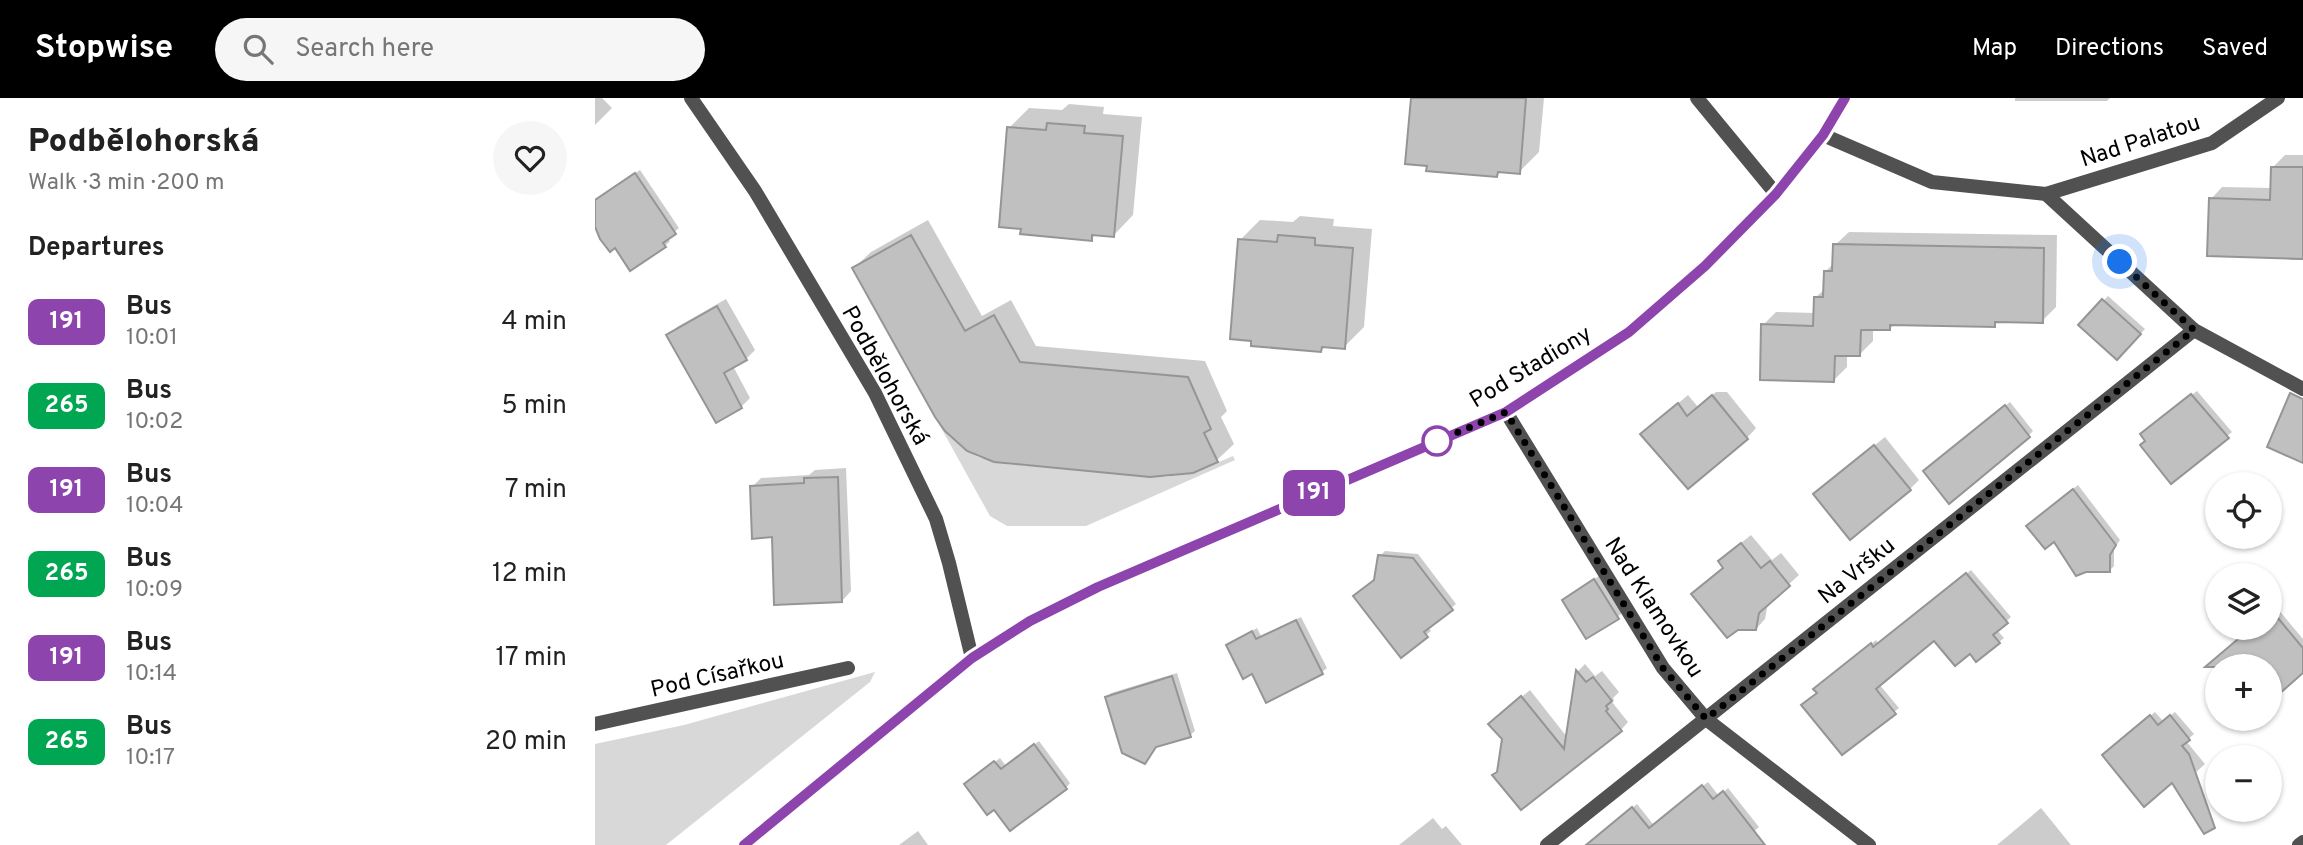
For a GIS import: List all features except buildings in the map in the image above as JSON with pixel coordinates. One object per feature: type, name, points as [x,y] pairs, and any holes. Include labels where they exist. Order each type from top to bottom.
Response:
[{"type":"main road","name":"Pod Stadiony","points":[[972,658],[1030,621],[1098,587],[1506,412],[1629,332],[1705,266],[1776,194],[1823,135],[1845,98]]},
{"type":"main road","points":[[744,845],[972,658]]},
{"type":"street","name":"Podbělohorská","points":[[691,98],[755,191],[875,393],[936,519],[972,658]]},
{"type":"street","points":[[1697,98],[1776,194]]},
{"type":"street","name":"Nad Palatou","points":[[2046,194],[2212,143],[2278,98]]},
{"type":"street","points":[[1823,135],[1932,182],[2046,194],[2194,330],[2303,389]]},
{"type":"street","name":"Na Vršku","points":[[1547,845],[2194,330]]},
{"type":"street","name":"Nad Klamovkou","points":[[1506,412],[1663,668],[1706,719],[1869,845]]},
{"type":"street","name":"Pod Císařkou","points":[[595,724],[848,668]]},
{"type":"shaded area","points":[[935,417],[945,431],[967,451],[978,457],[1006,464],[1165,477],[1193,473],[1233,456],[1235,460],[1086,526],[1007,526],[990,516]]},
{"type":"shaded area","points":[[875,672],[870,682],[666,845],[595,845],[595,744],[684,725]]},
{"type":"bus line","name":"191","points":[[744,845],[972,658],[1030,621],[1098,587],[1506,412],[1629,332],[1705,266],[1776,194],[1823,135],[1845,98]]},
{"type":"route","points":[[1437,441],[1430,444],[1506,412],[1663,668],[1706,719],[2194,330],[2120,262]]}]
